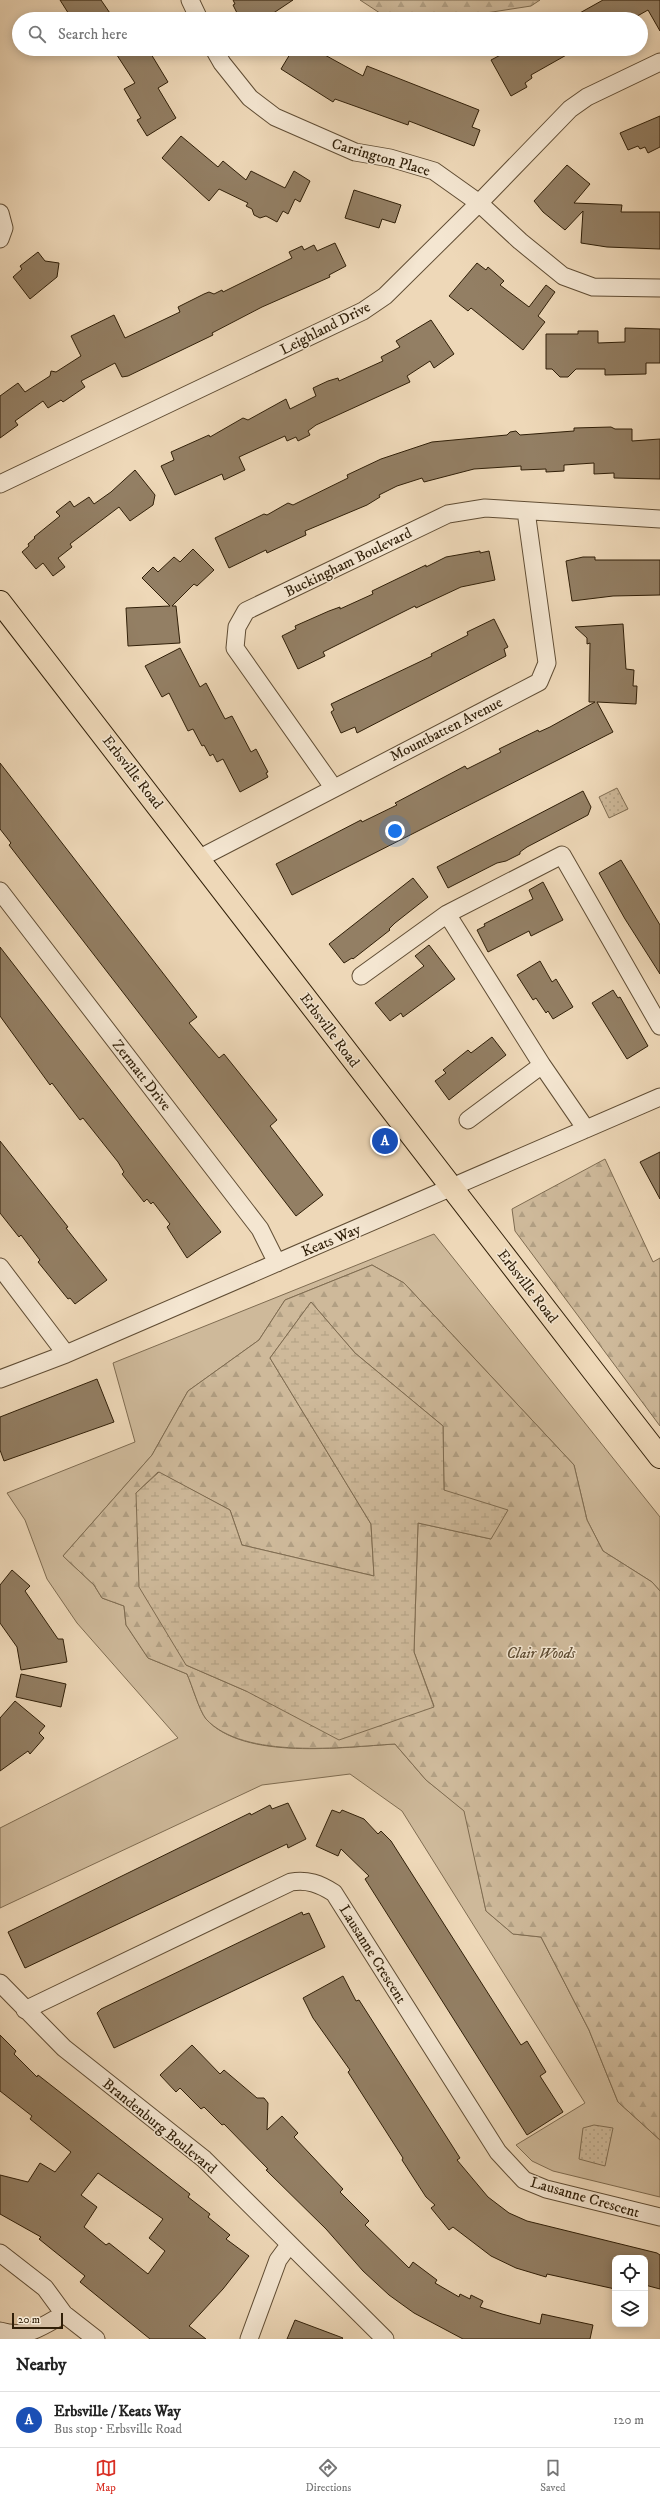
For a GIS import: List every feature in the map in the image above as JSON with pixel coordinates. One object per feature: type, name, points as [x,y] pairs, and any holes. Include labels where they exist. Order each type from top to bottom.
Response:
[{"type":"main road","name":"Erbsville Road","points":[[0,602],[200,858],[450,1188],[660,1457]]},
{"type":"street","points":[[190,0],[196,12]]},
{"type":"street","name":"Carrington Place","points":[[218,56],[250,98],[275,117],[355,152],[390,158],[434,171],[480,203],[520,241],[563,276],[593,287],[660,288]]},
{"type":"street","name":"Leighland Drive","points":[[0,484],[364,311],[385,296],[480,203],[570,109],[587,97],[660,62]]},
{"type":"street","points":[[0,213],[4,228],[0,239]]},
{"type":"street","name":"Buckingham Boulevard","points":[[333,788],[235,648],[237,627],[246,611],[448,514],[485,508],[660,519]]},
{"type":"street","name":"Mountbatten Avenue","points":[[200,858],[539,682],[547,663],[526,511]]},
{"type":"street","points":[[361,976],[447,914],[562,855],[660,1026]]},
{"type":"street","name":"Zermatt Drive","points":[[0,891],[260,1229],[277,1264]]},
{"type":"street","points":[[447,914],[542,1065],[586,1129]]},
{"type":"street","points":[[468,1120],[542,1065]]},
{"type":"street","name":"Keats Way","points":[[0,1379],[66,1354],[277,1264],[660,1097]]},
{"type":"street","points":[[0,1267],[66,1354]]},
{"type":"street","name":"Lausanne Crescent","points":[[25,2010],[291,1882],[300,1880],[323,1886],[334,1893],[498,2152],[524,2180],[546,2189],[660,2217]]},
{"type":"street","name":"Brandenburg Boulevard","points":[[0,1983],[64,2048],[204,2159],[385,2339]]},
{"type":"street","points":[[249,2339],[278,2260],[289,2245]]},
{"type":"street","points":[[0,2253],[45,2288],[64,2314],[96,2339]]},
{"type":"street","points":[[0,2331],[14,2336],[29,2334],[64,2314]]},
{"type":"green space","points":[[360,0],[540,0],[531,6],[492,12],[378,12]]},
{"type":"green space","points":[[617,788],[628,809],[609,818],[599,797]]},
{"type":"green space","points":[[605,1159],[653,1262],[660,1258],[660,1426],[515,1231],[512,1209]]},
{"type":"green space","points":[[434,1234],[660,1517],[660,1591],[652,1582],[603,1551],[587,1520],[574,1465],[404,1283],[372,1265],[285,1300],[259,1340],[188,1391],[152,1455],[63,1556],[94,1585],[102,1598],[124,1606],[126,1625],[148,1658],[187,1674],[203,1715],[223,1732],[244,1741],[269,1746],[296,1748],[395,1744],[426,1780],[465,1811],[486,1911],[513,1934],[541,1937],[589,2030],[618,2102],[660,2140],[660,2197],[553,2171],[532,2161],[516,2145],[585,2103],[402,1811],[350,1774],[262,1785],[0,1908],[0,1828],[178,1738],[77,1623],[47,1579],[25,1520],[7,1493],[135,1442],[113,1363]]},
{"type":"green space","name":"Clair Woods","points":[[372,1265],[404,1283],[574,1465],[587,1520],[603,1551],[652,1582],[660,1591],[660,2140],[618,2102],[589,2030],[541,1937],[513,1934],[486,1911],[464,1811],[426,1780],[395,1744],[296,1748],[269,1746],[244,1741],[223,1732],[203,1715],[187,1674],[148,1658],[126,1625],[124,1606],[102,1598],[94,1585],[63,1556],[152,1455],[188,1391],[259,1340],[285,1300]],"holes":[[[311,1302],[355,1353],[443,1426],[444,1490],[491,1539],[418,1523],[414,1652],[434,1706],[246,1691],[186,1665],[136,1493],[158,1472],[230,1510],[242,1545],[374,1576],[371,1524],[270,1358]]]},
{"type":"green space","points":[[311,1302],[355,1353],[443,1426],[444,1490],[508,1510],[491,1539],[418,1523],[414,1652],[434,1707],[339,1740],[246,1691],[186,1665],[139,1587],[136,1493],[159,1472],[230,1510],[242,1545],[374,1576],[371,1524],[270,1358]]},
{"type":"green space","points":[[594,2125],[613,2128],[605,2166],[579,2159],[583,2128]]},
{"type":"building","points":[[60,0],[101,0],[109,12],[68,12]]},
{"type":"building","points":[[233,0],[293,0],[275,12],[236,12],[233,5],[235,4]]},
{"type":"building","points":[[603,0],[660,0],[660,31],[648,10],[644,12],[582,12]]},
{"type":"building","points":[[118,56],[152,56],[168,82],[158,88],[176,118],[147,136],[137,120],[141,118],[124,89],[135,83]]},
{"type":"building","points":[[289,56],[327,56],[363,76],[367,66],[479,110],[472,127],[480,130],[474,146],[409,121],[408,125],[335,99],[333,102],[281,69]]},
{"type":"building","points":[[499,56],[565,56],[531,75],[532,78],[525,83],[527,87],[511,96],[491,60]]},
{"type":"building","points":[[660,116],[660,147],[648,153],[645,147],[640,149],[638,146],[628,150],[620,133]]},
{"type":"building","points":[[181,136],[218,167],[223,161],[246,180],[251,171],[285,188],[294,171],[310,181],[300,202],[295,199],[288,214],[283,211],[277,222],[266,216],[260,218],[254,215],[252,209],[246,206],[248,203],[219,189],[209,201],[162,158]]},
{"type":"building","points":[[567,165],[590,184],[574,203],[622,205],[621,212],[660,212],[660,249],[607,247],[581,243],[583,211],[565,230],[543,212],[534,201]]},
{"type":"building","points":[[354,190],[401,205],[395,223],[382,219],[379,228],[345,218]]},
{"type":"building","points":[[335,243],[346,266],[329,275],[330,277],[262,307],[212,333],[213,335],[128,376],[122,377],[115,363],[81,381],[85,387],[63,402],[61,400],[48,408],[43,401],[15,421],[18,425],[0,438],[0,396],[18,383],[25,392],[50,376],[51,371],[56,372],[81,356],[71,336],[114,315],[125,338],[180,312],[178,307],[204,294],[209,292],[214,294],[222,290],[223,292],[292,258],[289,252],[302,246],[304,250],[314,245],[317,251]]},
{"type":"building","points":[[38,252],[45,261],[59,263],[57,277],[30,299],[13,277],[22,269],[20,266]]},
{"type":"building","points":[[477,263],[486,270],[488,267],[504,281],[500,285],[529,307],[546,285],[555,292],[538,316],[545,322],[523,350],[471,308],[468,311],[449,296]]},
{"type":"building","points":[[431,320],[454,354],[434,368],[430,361],[407,376],[410,382],[316,425],[308,431],[310,435],[298,441],[296,437],[287,441],[285,436],[239,457],[245,470],[224,480],[222,474],[175,495],[161,466],[174,460],[171,452],[209,435],[210,437],[243,418],[248,420],[286,399],[290,409],[316,396],[313,388],[338,378],[339,381],[383,361],[381,357],[400,347],[396,341]]},
{"type":"building","points":[[625,328],[660,329],[660,363],[646,363],[646,374],[605,375],[605,369],[576,369],[568,377],[560,377],[552,369],[546,369],[546,334],[578,334],[578,331],[598,331],[598,343],[625,342]]},
{"type":"building","points":[[611,427],[615,429],[632,429],[632,441],[660,439],[660,479],[614,478],[614,473],[594,474],[594,463],[564,465],[564,471],[546,472],[546,469],[521,470],[521,466],[474,469],[424,482],[422,478],[397,486],[379,495],[380,497],[367,505],[305,531],[306,535],[267,553],[266,550],[229,568],[215,538],[264,514],[267,515],[288,503],[293,505],[348,478],[347,475],[381,459],[432,442],[507,435],[510,432],[516,431],[520,435],[574,431],[574,428]]},
{"type":"building","points":[[135,470],[155,495],[153,505],[130,521],[119,507],[70,544],[72,547],[58,558],[65,567],[53,576],[43,563],[36,569],[22,552],[29,546],[28,544],[35,538],[34,537],[60,516],[56,512],[70,501],[74,507],[89,497],[94,504],[111,492]]},
{"type":"building","points":[[193,549],[214,570],[197,586],[194,584],[172,606],[176,606],[180,643],[128,646],[126,608],[170,606],[142,578],[153,567],[158,572],[174,557],[180,562]]},
{"type":"building","points":[[480,551],[480,553],[489,551],[495,580],[461,587],[416,608],[415,606],[323,652],[325,656],[298,669],[282,636],[296,629],[295,626],[329,611],[340,607],[340,609],[373,594],[372,591],[426,565],[426,567],[446,557]]},
{"type":"building","points":[[583,557],[595,557],[595,560],[660,560],[660,595],[613,596],[572,601],[566,561]]},
{"type":"building","points":[[494,619],[508,647],[504,649],[506,656],[357,733],[355,727],[341,733],[331,712],[334,710],[331,704],[432,656],[431,654],[468,635],[467,632]]},
{"type":"building","points":[[623,624],[626,669],[634,670],[633,686],[637,686],[636,704],[597,702],[613,732],[292,895],[276,864],[361,820],[362,822],[397,805],[395,803],[465,766],[467,769],[501,752],[499,749],[538,730],[539,732],[550,727],[595,702],[589,702],[590,643],[587,644],[587,638],[575,627]]},
{"type":"building","points":[[180,648],[200,687],[206,683],[225,719],[232,716],[251,752],[256,749],[268,772],[266,773],[268,777],[240,792],[223,759],[217,762],[213,754],[210,756],[204,745],[202,746],[193,729],[188,731],[169,693],[162,697],[145,666]]},
{"type":"building","points":[[0,763],[197,1017],[189,1023],[219,1058],[224,1054],[277,1120],[270,1126],[323,1195],[296,1216],[9,845],[11,843],[0,829]]},
{"type":"building","points":[[583,791],[591,807],[588,815],[527,847],[520,852],[520,854],[506,861],[497,863],[448,888],[437,867]]},
{"type":"building","points":[[621,860],[660,925],[660,974],[625,919],[599,873]]},
{"type":"building","points":[[413,878],[428,897],[395,923],[389,929],[390,930],[353,959],[352,958],[344,963],[329,944]]},
{"type":"building","points":[[543,882],[563,920],[531,936],[529,931],[488,952],[477,930],[485,926],[484,924],[533,899],[529,890]]},
{"type":"building","points":[[429,945],[455,979],[403,1017],[401,1013],[390,1021],[375,1003],[424,966],[415,956]]},
{"type":"building","points":[[0,947],[221,1232],[187,1258],[167,1227],[170,1224],[153,1202],[151,1204],[147,1199],[144,1202],[122,1174],[124,1172],[118,1162],[83,1118],[80,1120],[52,1083],[50,1085],[0,1016]]},
{"type":"building","points":[[540,961],[552,982],[556,979],[573,1007],[553,1019],[548,1011],[546,1013],[536,998],[533,1000],[517,975]]},
{"type":"building","points":[[613,990],[618,998],[620,997],[648,1046],[627,1059],[592,1003]]},
{"type":"building","points":[[492,1037],[506,1055],[449,1100],[435,1081],[446,1073],[443,1070],[468,1050],[471,1053]]},
{"type":"building","points":[[0,1141],[68,1227],[66,1228],[107,1280],[75,1304],[70,1298],[68,1299],[38,1262],[40,1260],[21,1235],[19,1237],[0,1213]]},
{"type":"building","points":[[660,1152],[660,1199],[640,1162]]},
{"type":"building","points":[[97,1379],[114,1422],[4,1461],[0,1450],[0,1417]]},
{"type":"building","points":[[12,1570],[30,1586],[25,1591],[58,1639],[63,1639],[67,1662],[21,1670],[17,1647],[0,1623],[0,1585]]},
{"type":"building","points":[[21,1674],[66,1684],[61,1707],[16,1697]]},
{"type":"building","points":[[15,1701],[45,1726],[39,1733],[44,1738],[30,1754],[28,1751],[0,1771],[0,1718]]},
{"type":"building","points":[[288,1803],[306,1839],[288,1848],[287,1844],[25,1968],[8,1932],[250,1813],[251,1815],[270,1805],[272,1809]]},
{"type":"building","points":[[332,1810],[340,1813],[342,1810],[364,1819],[378,1834],[381,1831],[391,1841],[521,2045],[527,2041],[546,2072],[540,2076],[563,2112],[527,2135],[365,1879],[369,1876],[341,1849],[338,1856],[316,1846]]},
{"type":"building","points":[[302,1912],[303,1915],[309,1913],[325,1947],[114,2048],[97,2013],[101,2009]]},
{"type":"building","points":[[343,1976],[356,2001],[359,2000],[460,2158],[457,2160],[488,2197],[509,2213],[527,2221],[657,2253],[660,2255],[660,2289],[648,2286],[648,2255],[612,2255],[612,2288],[547,2274],[546,2277],[516,2268],[491,2256],[453,2227],[449,2230],[431,2208],[435,2205],[426,2197],[402,2160],[403,2158],[348,2072],[350,2070],[313,2018],[303,1998]]},
{"type":"building","points":[[0,2035],[16,2051],[14,2054],[37,2077],[38,2075],[190,2194],[188,2197],[210,2214],[208,2217],[230,2235],[226,2239],[249,2256],[223,2289],[189,2326],[206,2339],[150,2339],[80,2282],[85,2276],[39,2239],[41,2237],[0,2214],[0,2175],[28,2182],[40,2163],[55,2172],[71,2152],[30,2119],[32,2116],[0,2091]],"holes":[[[98,2173],[163,2219],[149,2238],[165,2251],[148,2274],[109,2243],[106,2245],[84,2227],[97,2207],[81,2195]]]},
{"type":"building","points":[[192,2045],[220,2074],[224,2070],[257,2098],[264,2098],[268,2103],[267,2130],[282,2116],[298,2133],[294,2137],[343,2189],[340,2192],[369,2221],[365,2225],[409,2268],[413,2262],[437,2280],[435,2283],[459,2297],[460,2294],[470,2299],[471,2295],[483,2301],[480,2307],[502,2314],[540,2324],[542,2314],[593,2325],[590,2339],[463,2339],[414,2313],[389,2295],[363,2271],[326,2229],[266,2170],[268,2169],[224,2124],[222,2125],[204,2107],[201,2109],[180,2088],[176,2092],[160,2075]]},
{"type":"building","points":[[295,2320],[343,2338],[287,2339]]},
{"type":"place","name":"Erbsville / Keats Way","points":[[385,1141]]}]
